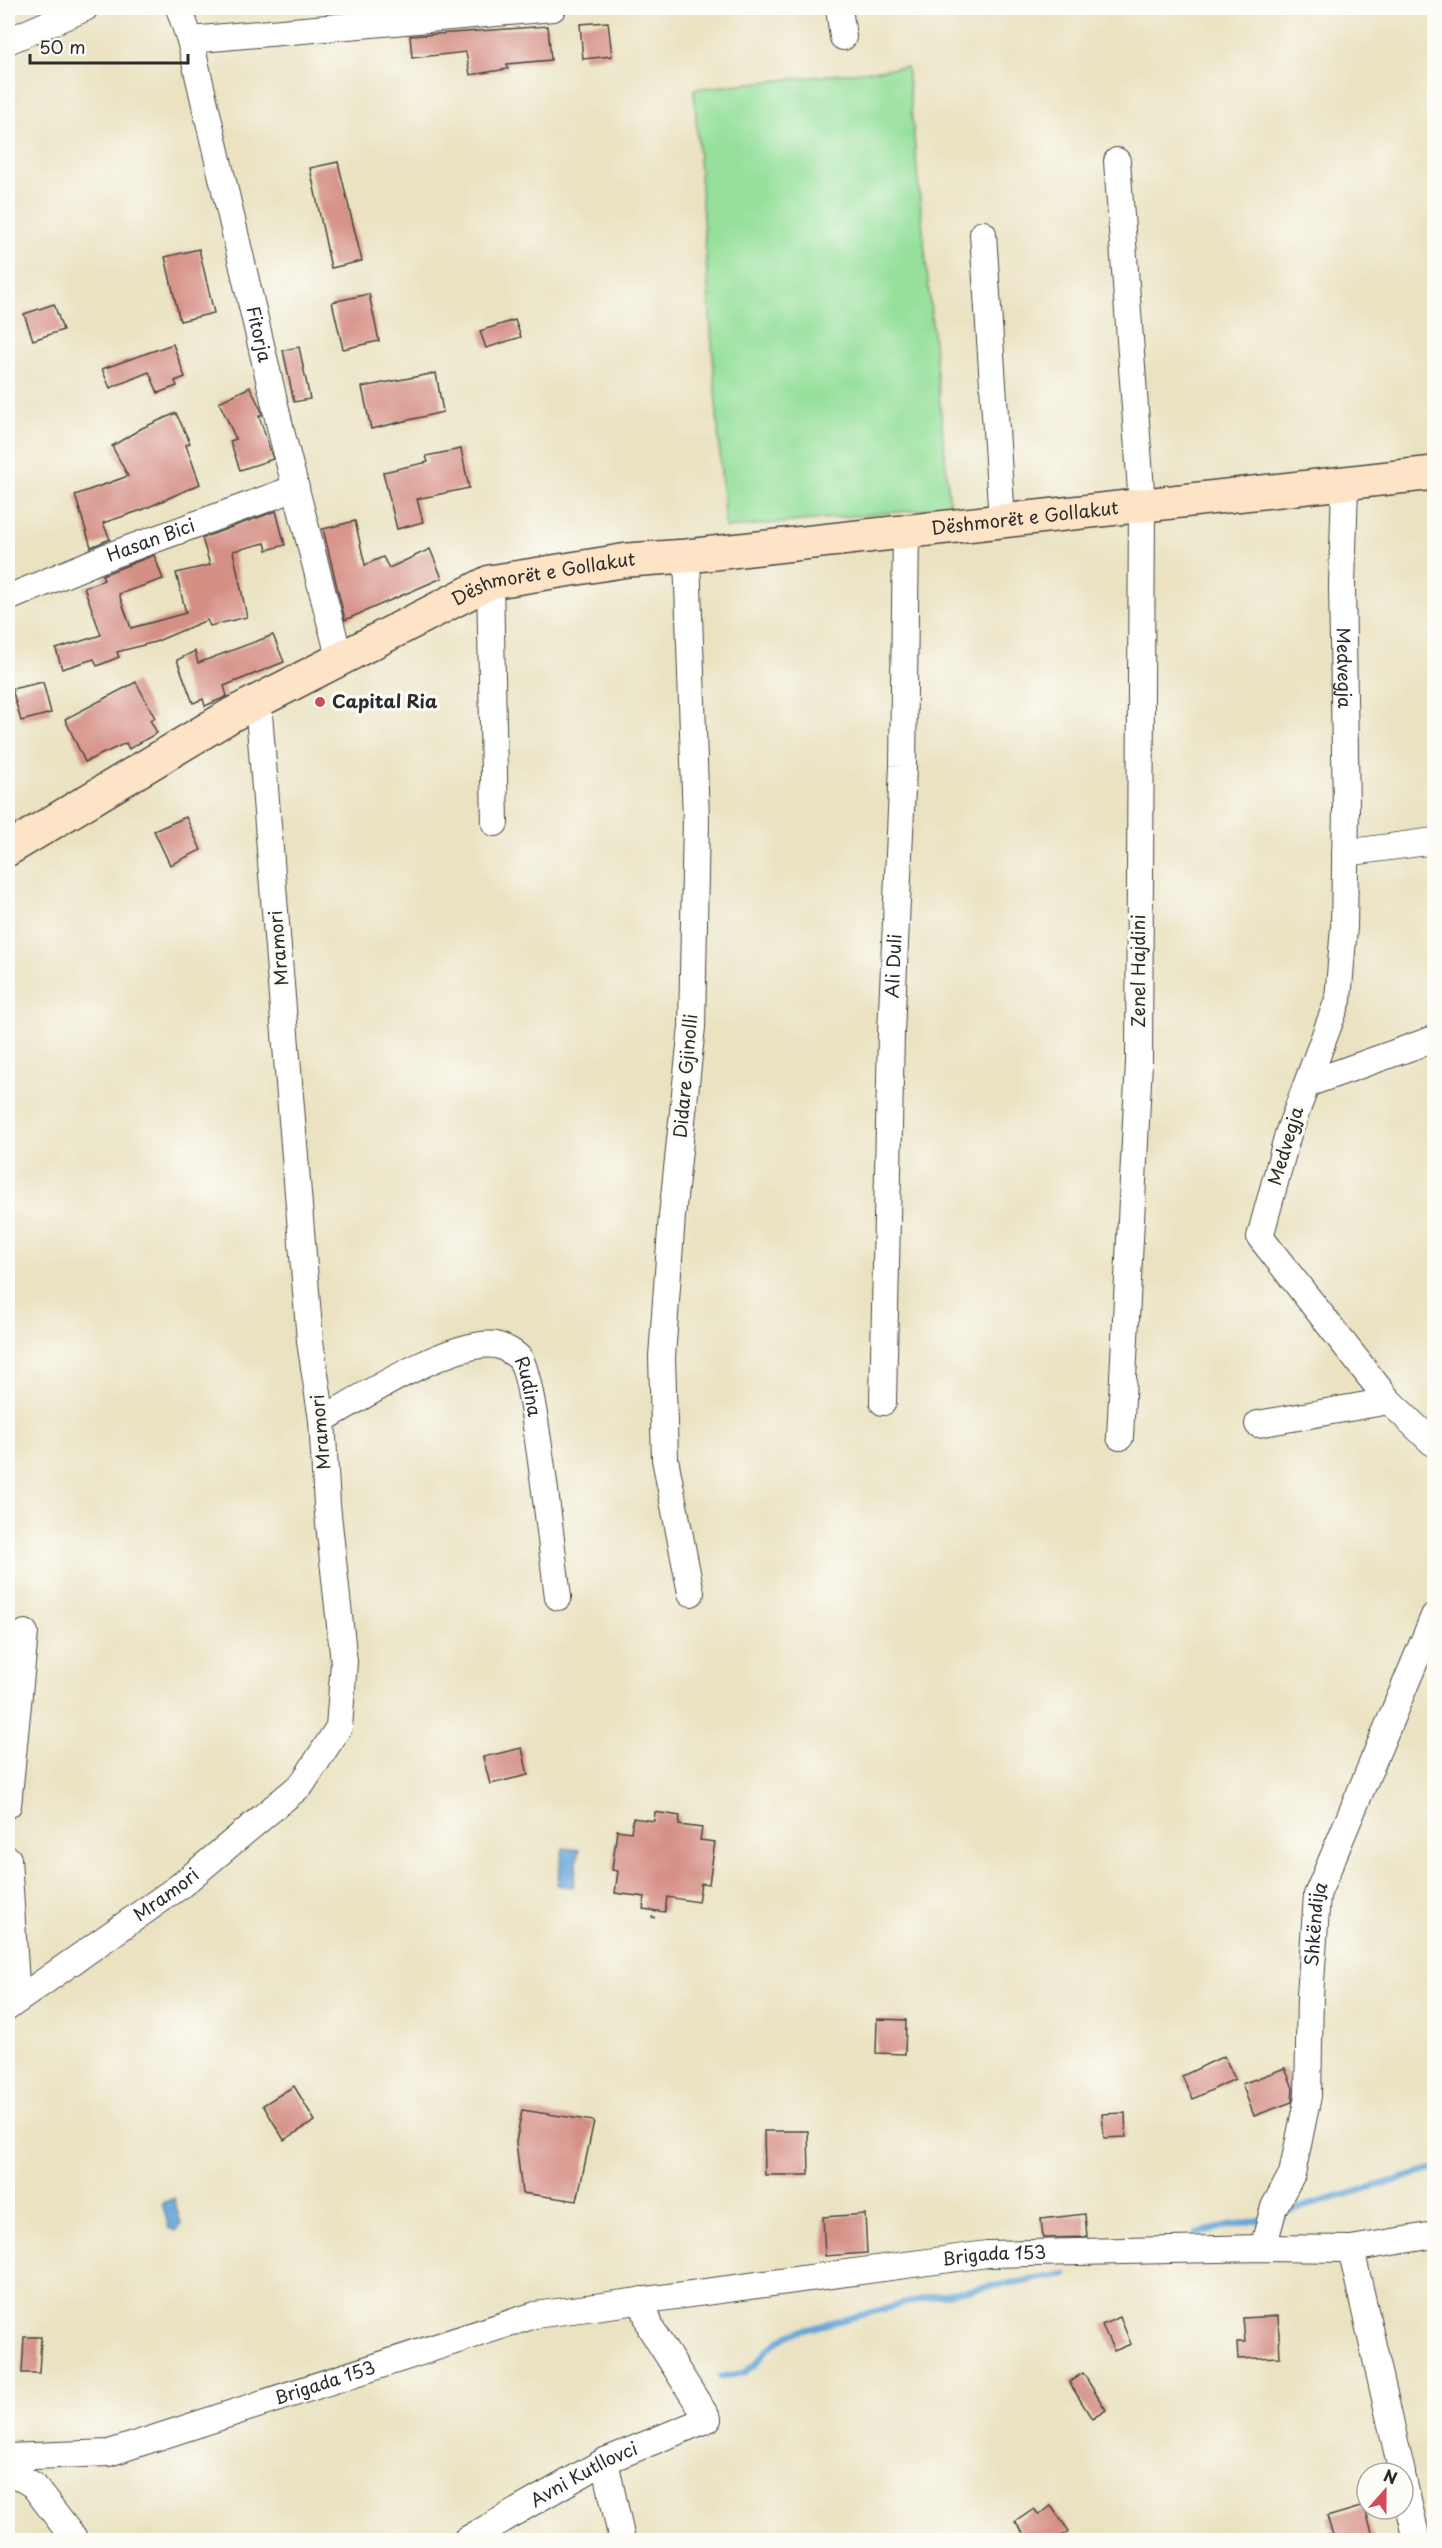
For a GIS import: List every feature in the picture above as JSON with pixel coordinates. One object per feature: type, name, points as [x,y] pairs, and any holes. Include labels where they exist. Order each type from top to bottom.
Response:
[{"type":"street","points":[[8,40],[85,8]]},
{"type":"street","name":"Fitorja","points":[[179,8],[190,40],[296,488],[340,660]]},
{"type":"street","points":[[190,40],[553,8]]},
{"type":"street","points":[[839,8],[843,37]]},
{"type":"street","name":"Dëshmorët e Gollakut","points":[[1117,161],[1142,504]]},
{"type":"street","points":[[983,234],[1002,520]]},
{"type":"street","name":"Dëshmorët e Gollakut","points":[[8,849],[258,702],[490,582],[628,560],[687,556],[1434,472]]},
{"type":"street","name":"Medvegja","points":[[1345,483],[1342,585],[1344,927],[1338,1000],[1288,1134],[1260,1237],[1389,1401],[1434,1444]]},
{"type":"street","name":"Hasan Bici","points":[[8,598],[106,557],[296,488]]},
{"type":"street","name":"Zenel Hajdini","points":[[1120,1437],[1139,1062],[1142,504]]},
{"type":"street","name":"Ali Duli","points":[[882,1402],[891,1033],[903,766],[906,530]]},
{"type":"street","name":"Didare Gjinolli","points":[[687,556],[696,820],[692,1027],[672,1216],[662,1357],[665,1460],[691,1593]]},
{"type":"street","points":[[490,582],[495,823]]},
{"type":"street","name":"Mramori","points":[[12,2003],[180,1886],[302,1784],[339,1727],[344,1662],[327,1505],[322,1420],[310,1341],[258,702]]},
{"type":"street","points":[[1345,852],[1434,841]]},
{"type":"street","points":[[1307,1084],[1434,1040]]},
{"type":"street","name":"Rudina","points":[[322,1420],[380,1386],[473,1346],[497,1346],[516,1355],[521,1359],[530,1395],[558,1597]]},
{"type":"street","points":[[1258,1424],[1389,1401]]},
{"type":"street","name":"Shkëndija","points":[[1263,2248],[1274,2207],[1292,2174],[1308,2096],[1310,1996],[1317,1896],[1434,1616]]},
{"type":"street","points":[[8,1805],[25,1633]]},
{"type":"street","points":[[8,1859],[12,2003]]},
{"type":"street","name":"Brigada 153","points":[[8,2457],[109,2453],[535,2315],[642,2300],[706,2294],[987,2254],[1263,2248],[1351,2249],[1434,2235]]},
{"type":"street","points":[[1351,2249],[1399,2461]]},
{"type":"street","name":"Avni Kutllovci","points":[[466,2541],[605,2461],[708,2419],[651,2330],[642,2300]]},
{"type":"street","points":[[605,2461],[622,2541]]},
{"type":"street","points":[[8,2470],[33,2485],[75,2541]]},
{"type":"street","points":[[1412,2521],[1417,2541]]},
{"type":"path","points":[[653,1918],[655,1911]]},
{"type":"green space","points":[[907,67],[950,507],[725,528],[694,89]]},
{"type":"water","points":[[563,1848],[579,1850],[573,1887],[557,1885]]},
{"type":"water","points":[[174,2198],[181,2224],[176,2231],[169,2228],[162,2203]]},
{"type":"building","points":[[608,22],[612,56],[583,59],[580,24]]},
{"type":"building","points":[[548,26],[551,60],[507,64],[508,69],[470,75],[466,52],[412,58],[410,36]]},
{"type":"building","points":[[338,162],[362,261],[331,268],[310,168]]},
{"type":"building","points":[[199,249],[214,313],[180,321],[165,257]]},
{"type":"building","points":[[369,294],[379,341],[343,349],[332,302]]},
{"type":"building","points":[[54,304],[63,330],[33,340],[24,314]]},
{"type":"building","points":[[515,320],[521,337],[486,348],[480,331]]},
{"type":"building","points":[[173,344],[185,377],[175,381],[177,386],[158,393],[149,372],[110,388],[102,369]]},
{"type":"building","points":[[299,347],[310,399],[294,402],[283,350]]},
{"type":"building","points":[[436,373],[443,412],[371,429],[362,387]]},
{"type":"building","points":[[250,387],[261,410],[262,415],[259,416],[273,459],[240,470],[230,441],[236,439],[219,402]]},
{"type":"building","points":[[176,413],[190,443],[186,445],[200,484],[142,510],[103,523],[110,539],[91,547],[75,495],[128,476],[112,446],[142,428]]},
{"type":"building","points":[[461,449],[469,488],[417,499],[423,522],[397,529],[383,472],[428,462],[426,456]]},
{"type":"building","points":[[276,511],[285,545],[267,550],[265,543],[233,551],[247,617],[210,626],[207,620],[155,642],[117,652],[119,657],[97,666],[94,659],[62,669],[56,649],[101,635],[84,587],[104,580],[102,575],[154,555],[163,579],[119,594],[131,628],[186,613],[176,573],[210,565],[202,538]]},
{"type":"building","points":[[355,521],[365,565],[383,557],[389,568],[430,549],[442,578],[345,620],[323,529]]},
{"type":"building","points":[[273,635],[284,662],[224,686],[227,696],[221,699],[205,706],[203,699],[193,703],[177,660],[195,651],[198,663]]},
{"type":"building","points":[[43,682],[51,713],[21,721],[12,689]]},
{"type":"building","points":[[136,682],[155,718],[150,720],[157,733],[129,749],[126,743],[85,762],[65,719]]},
{"type":"building","points":[[186,817],[201,850],[170,865],[154,831]]},
{"type":"building","points":[[522,1748],[528,1775],[490,1784],[483,1757]]},
{"type":"building","points":[[655,1812],[680,1816],[679,1825],[702,1828],[700,1840],[715,1842],[709,1884],[701,1883],[698,1902],[667,1897],[665,1912],[643,1909],[645,1897],[615,1893],[618,1871],[612,1870],[617,1830],[631,1832],[633,1818],[654,1821]]},
{"type":"building","points":[[877,2019],[906,2020],[905,2054],[876,2053]]},
{"type":"building","points":[[1224,2056],[1235,2079],[1193,2099],[1182,2076]]},
{"type":"building","points":[[1285,2068],[1293,2088],[1292,2102],[1254,2116],[1242,2084]]},
{"type":"building","points":[[294,2086],[315,2121],[284,2140],[263,2105]]},
{"type":"building","points":[[522,2110],[594,2121],[577,2201],[522,2193],[516,2142]]},
{"type":"building","points":[[1125,2113],[1126,2137],[1104,2138],[1102,2114]]},
{"type":"building","points":[[764,2131],[808,2131],[809,2175],[765,2175]]},
{"type":"building","points":[[865,2214],[867,2253],[825,2256],[823,2217]]},
{"type":"building","points":[[1085,2214],[1087,2237],[1043,2238],[1041,2219]]},
{"type":"building","points":[[1278,2316],[1280,2357],[1238,2359],[1237,2342],[1245,2342],[1243,2318]]},
{"type":"building","points":[[1120,2317],[1131,2344],[1114,2351],[1102,2325]]},
{"type":"building","points":[[24,2337],[41,2337],[39,2373],[22,2373]]},
{"type":"building","points":[[1083,2373],[1106,2410],[1092,2419],[1069,2382]]},
{"type":"building","points":[[1051,2506],[1069,2531],[1055,2541],[1029,2541],[1015,2522],[1034,2509],[1039,2515]]},
{"type":"building","points":[[1355,2509],[1355,2521],[1369,2521],[1374,2538],[1364,2541],[1335,2541],[1327,2517]]},
{"type":"waterway","points":[[1289,2211],[1434,2169]]},
{"type":"waterway","points":[[1196,2233],[1262,2219]]},
{"type":"waterway","points":[[720,2377],[744,2373],[756,2364],[767,2350],[790,2334],[933,2296],[1066,2274]]},
{"type":"place","name":"Capital Ria","points":[[320,702]]}]
